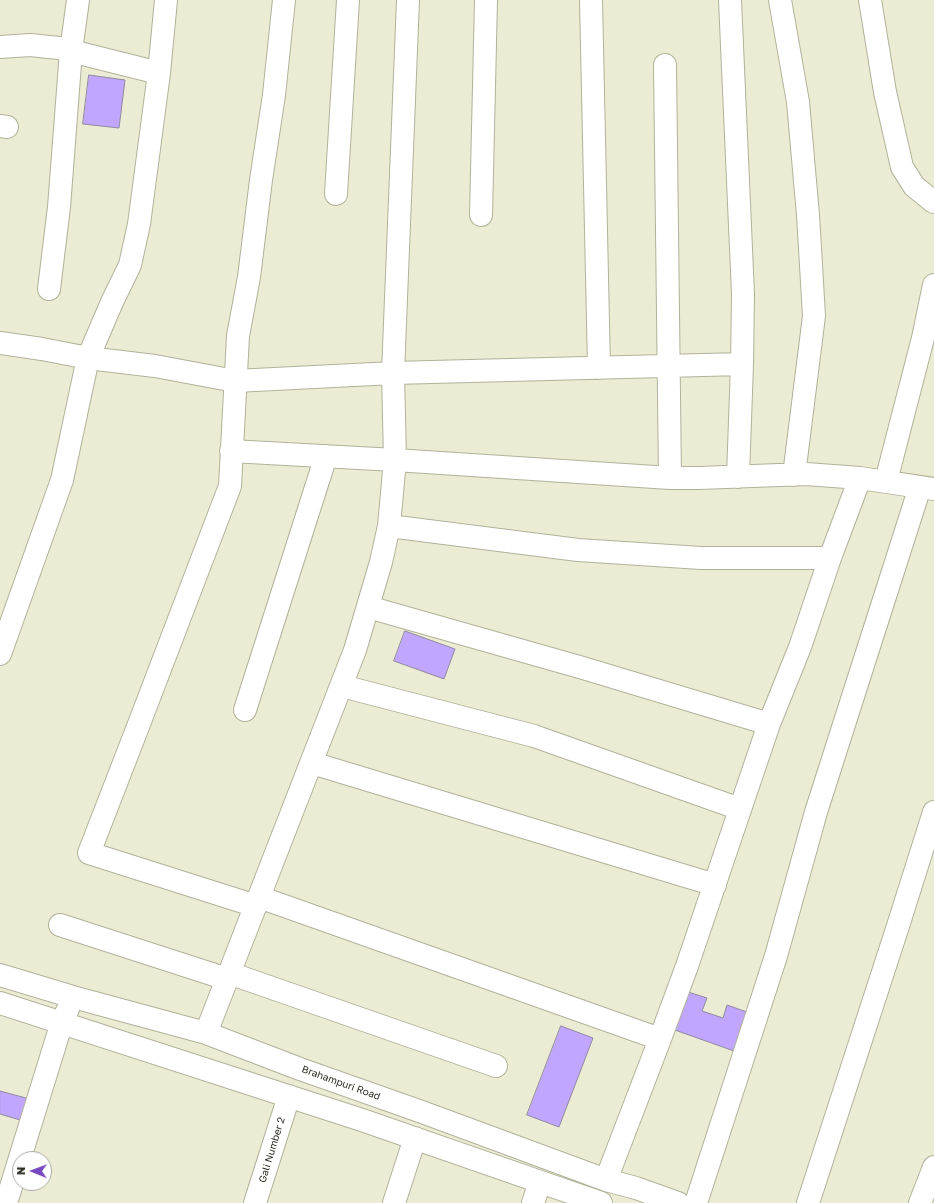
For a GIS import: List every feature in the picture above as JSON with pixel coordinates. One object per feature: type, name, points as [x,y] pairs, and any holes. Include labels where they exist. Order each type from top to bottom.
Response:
[{"type":"street","points":[[49,289],[59,207],[71,51],[78,0]]},
{"type":"street","points":[[0,654],[62,480],[88,358],[130,265],[139,224],[159,73],[166,0]]},
{"type":"street","points":[[284,0],[274,95],[261,180],[249,277],[238,336],[230,486],[89,853],[258,901],[660,1039]]},
{"type":"street","points":[[336,194],[348,0]]},
{"type":"street","points":[[206,1033],[355,650],[381,562],[389,526],[395,460],[393,372],[408,0]]},
{"type":"street","points":[[481,215],[486,0]]},
{"type":"street","points":[[591,0],[600,368]]},
{"type":"street","points":[[730,0],[743,294],[738,477]]},
{"type":"street","points":[[780,0],[798,102],[808,215],[814,316],[794,474]]},
{"type":"street","points":[[870,0],[885,92],[902,167],[914,186],[934,202]]},
{"type":"street","points":[[0,47],[30,45],[59,48],[159,73]]},
{"type":"street","points":[[665,65],[670,366],[670,478]]},
{"type":"street","points":[[886,482],[923,338],[934,285]]},
{"type":"street","points":[[0,343],[88,358],[155,366],[236,381],[393,372],[742,364]]},
{"type":"street","points":[[231,452],[395,460],[670,478],[806,474],[860,478],[927,488],[816,812],[776,956],[696,1203]]},
{"type":"street","points":[[245,710],[326,456]]},
{"type":"street","points":[[606,1180],[660,1039],[715,885],[769,724],[800,647],[830,558],[860,478]]},
{"type":"street","points":[[389,526],[578,550],[701,558],[830,558]]},
{"type":"street","points":[[368,608],[582,668],[769,724]]},
{"type":"street","points":[[342,686],[534,736],[740,809]]},
{"type":"street","points":[[312,763],[715,885]]},
{"type":"street","points":[[808,1203],[934,812]]},
{"type":"street","points":[[60,925],[228,976],[496,1066]]},
{"type":"street","name":"Brahampuri Road","points":[[0,975],[73,997],[206,1033],[300,1069],[606,1180],[636,1188],[678,1203]]},
{"type":"street","points":[[6,1203],[62,1022],[73,997]]},
{"type":"street","points":[[0,1003],[289,1096],[601,1203]]},
{"type":"street","name":"Gali Number 2","points":[[255,1203],[289,1096]]},
{"type":"street","points":[[449,1150],[459,1126]]},
{"type":"street","points":[[394,1203],[415,1138]]},
{"type":"street","points":[[920,1203],[934,1167]]},
{"type":"street","points":[[533,1203],[540,1182]]},
{"type":"building","points":[[89,75],[125,80],[119,128],[83,124]]},
{"type":"building","points":[[405,631],[455,649],[444,679],[394,661]]},
{"type":"building","points":[[685,991],[707,998],[702,1011],[723,1018],[727,1005],[747,1012],[734,1051],[672,1029]]},
{"type":"building","points":[[561,1026],[593,1038],[559,1127],[527,1115]]},
{"type":"building","points":[[0,1091],[37,1101],[30,1123],[0,1114]]}]
